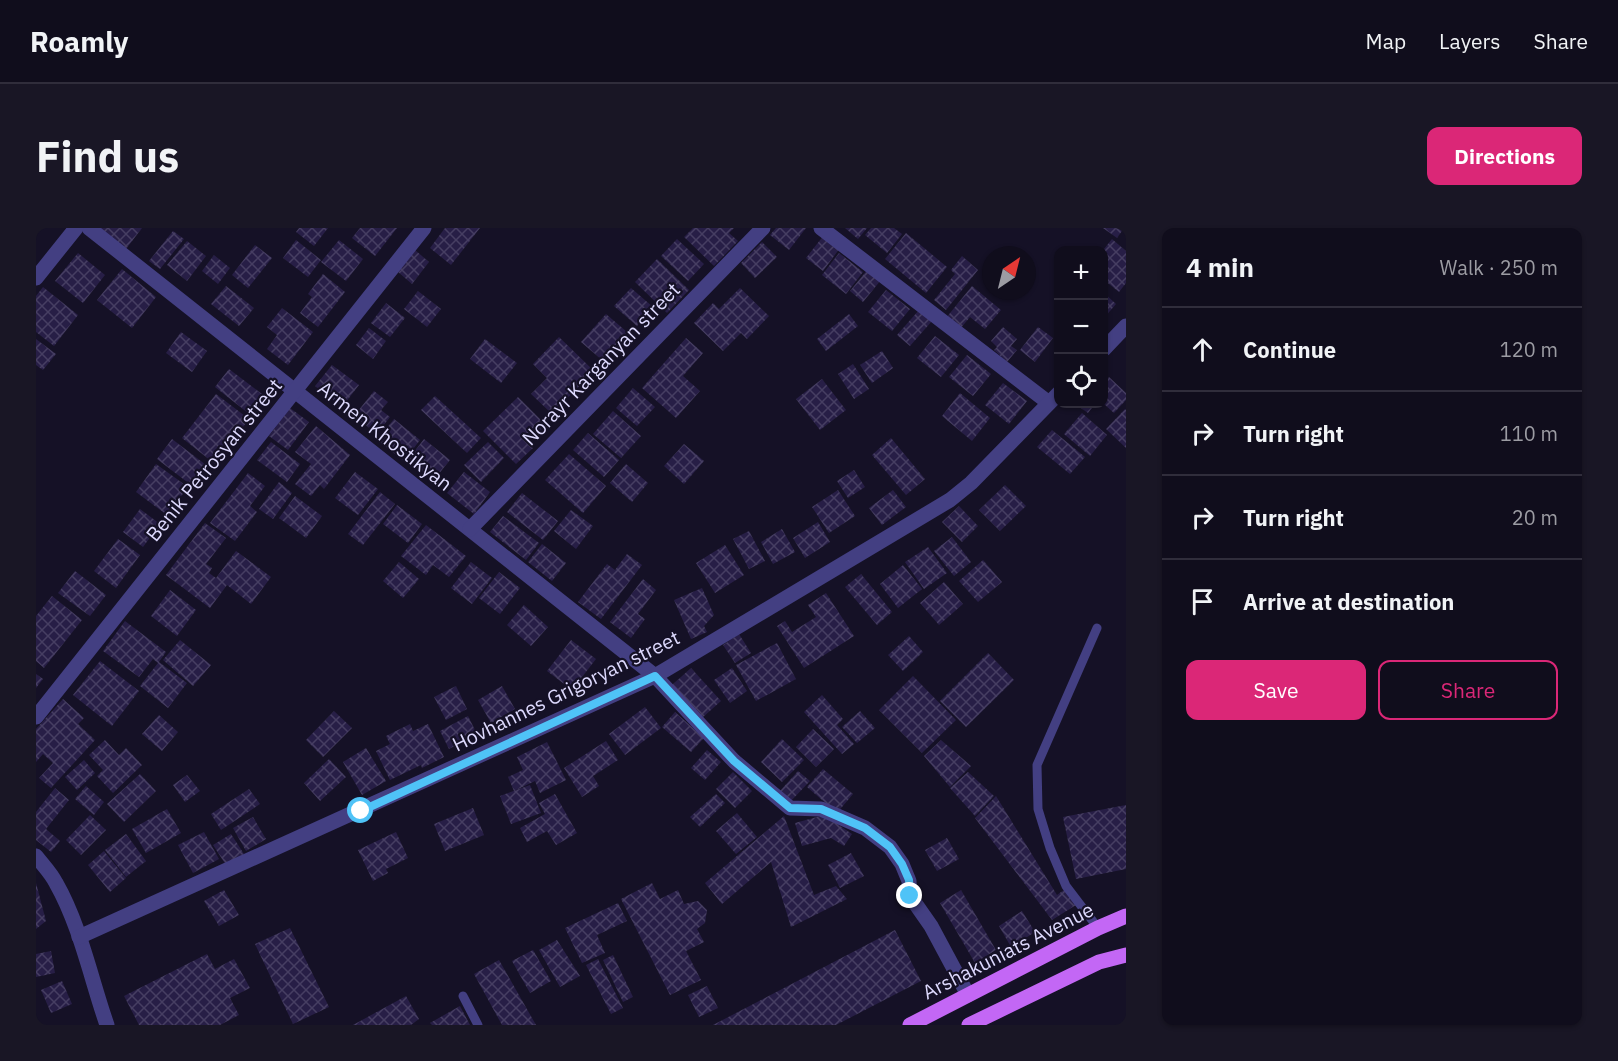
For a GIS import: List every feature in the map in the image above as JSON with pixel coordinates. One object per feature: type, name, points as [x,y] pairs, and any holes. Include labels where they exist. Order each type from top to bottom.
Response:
[{"type":"main road","name":"Arshakuniats Avenue","points":[[910,1025],[1098,927],[1126,916]]},
{"type":"main road","points":[[969,1025],[1099,962],[1126,955]]},
{"type":"street","points":[[36,278],[76,228]]},
{"type":"street","name":"Armen Khostikyan","points":[[89,228],[655,676],[734,761],[790,808],[821,809],[865,828],[890,847],[902,864],[909,880],[910,896],[931,926],[968,995]]},
{"type":"street","name":"Benik Petrosyan street","points":[[36,717],[424,228]]},
{"type":"street","name":"Norayr Karganyan street","points":[[470,528],[763,228]]},
{"type":"street","points":[[821,228],[1054,398]]},
{"type":"street","points":[[1108,345],[1126,327]]},
{"type":"street","name":"Hovhannes Grigoryan street","points":[[79,937],[655,676],[950,500],[971,483],[1054,398]]},
{"type":"street","points":[[36,856],[56,882],[79,937],[87,969],[107,1025]]},
{"type":"lane","points":[[1097,628],[1037,765],[1038,809],[1050,848],[1066,886],[1098,927]]},
{"type":"lane","points":[[463,996],[478,1025]]},
{"type":"building","points":[[100,228],[142,228],[126,249]]},
{"type":"building","points":[[299,228],[328,228],[314,246],[296,232]]},
{"type":"building","points":[[360,228],[397,228],[375,256],[352,238]]},
{"type":"building","points":[[445,228],[480,228],[451,265],[430,248]]},
{"type":"building","points":[[693,228],[734,228],[729,233],[738,241],[714,266],[684,237]]},
{"type":"building","points":[[776,228],[806,228],[789,250],[770,235]]},
{"type":"building","points":[[845,228],[867,228],[858,239]]},
{"type":"building","points":[[871,228],[894,228],[902,234],[887,253],[865,235]]},
{"type":"building","points":[[1103,228],[1124,228],[1117,238]]},
{"type":"building","points":[[173,231],[184,239],[160,269],[149,261]]},
{"type":"building","points":[[906,233],[947,267],[926,293],[885,259]]},
{"type":"building","points":[[824,235],[840,248],[823,271],[806,258]]},
{"type":"building","points":[[677,239],[704,264],[688,281],[661,256]]},
{"type":"building","points":[[1112,239],[1126,251],[1126,283],[1119,292],[1108,283],[1106,246]]},
{"type":"building","points":[[296,240],[321,260],[308,277],[283,258]]},
{"type":"building","points":[[339,240],[363,259],[346,281],[321,262]]},
{"type":"building","points":[[187,241],[206,256],[187,281],[167,265]]},
{"type":"building","points":[[762,242],[777,257],[755,278],[741,263]]},
{"type":"building","points":[[255,245],[272,258],[248,288],[232,275]]},
{"type":"building","points":[[415,250],[429,262],[412,284],[398,272]]},
{"type":"building","points":[[78,253],[105,275],[83,303],[55,281]]},
{"type":"building","points":[[839,253],[863,272],[846,294],[822,275]]},
{"type":"building","points":[[214,255],[230,268],[218,284],[202,271]]},
{"type":"building","points":[[962,256],[978,270],[946,310],[934,300],[955,274],[951,270]]},
{"type":"building","points":[[657,259],[689,290],[667,313],[635,282]]},
{"type":"building","points":[[122,269],[156,297],[132,328],[97,300]]},
{"type":"building","points":[[868,269],[881,280],[863,302],[850,291]]},
{"type":"building","points":[[323,274],[345,292],[318,327],[300,313],[312,297],[308,294]]},
{"type":"building","points":[[226,286],[254,308],[239,326],[211,304]]},
{"type":"building","points":[[972,286],[982,294],[982,300],[989,300],[1001,310],[985,329],[970,317],[960,329],[946,318]]},
{"type":"building","points":[[43,287],[78,315],[54,346],[36,332],[36,296]]},
{"type":"building","points":[[631,288],[653,307],[637,326],[614,306]]},
{"type":"building","points":[[740,288],[769,316],[747,339],[741,333],[723,351],[694,323],[713,303],[719,309]]},
{"type":"building","points":[[886,290],[910,309],[892,331],[868,312]]},
{"type":"building","points":[[418,291],[441,309],[427,327],[404,309]]},
{"type":"building","points":[[1108,297],[1116,304],[1108,313]]},
{"type":"building","points":[[386,303],[405,318],[390,337],[371,323]]},
{"type":"building","points":[[282,308],[313,332],[288,365],[267,349],[277,335],[267,327]]},
{"type":"building","points":[[919,310],[932,321],[910,346],[897,335]]},
{"type":"building","points":[[606,314],[627,332],[602,360],[581,342]]},
{"type":"building","points":[[849,314],[858,326],[826,351],[817,339]]},
{"type":"building","points":[[1003,327],[1017,339],[1011,346],[1017,350],[1007,362],[994,350],[997,347],[991,341]]},
{"type":"building","points":[[1038,327],[1053,338],[1035,362],[1020,350]]},
{"type":"building","points":[[369,328],[386,341],[373,359],[356,345]]},
{"type":"building","points":[[181,332],[207,351],[192,372],[166,353]]},
{"type":"building","points":[[935,336],[959,355],[941,377],[917,358]]},
{"type":"building","points":[[559,337],[594,371],[552,414],[531,394],[547,378],[533,364]]},
{"type":"building","points":[[686,338],[703,353],[683,376],[700,391],[676,418],[642,388]]},
{"type":"building","points":[[36,339],[56,354],[43,370],[36,365]]},
{"type":"building","points":[[485,339],[517,363],[501,383],[470,359]]},
{"type":"building","points":[[882,351],[893,368],[872,383],[860,365]]},
{"type":"building","points":[[967,355],[991,374],[973,396],[949,377]]},
{"type":"building","points":[[853,364],[869,389],[854,399],[838,374]]},
{"type":"building","points":[[332,365],[359,385],[342,407],[315,386]]},
{"type":"building","points":[[229,369],[262,394],[248,413],[215,387]]},
{"type":"building","points":[[1108,378],[1126,393],[1126,400],[1114,413],[1108,408]]},
{"type":"building","points":[[822,379],[846,410],[820,430],[796,399]]},
{"type":"building","points":[[1003,383],[1027,401],[1009,424],[985,405]]},
{"type":"building","points":[[633,388],[655,407],[637,426],[616,408]]},
{"type":"building","points":[[374,391],[388,402],[381,410],[390,417],[377,434],[354,416]]},
{"type":"building","points":[[960,393],[990,418],[972,441],[942,416]]},
{"type":"building","points":[[216,394],[249,419],[215,464],[182,438]]},
{"type":"building","points":[[435,396],[481,438],[467,453],[421,410]]},
{"type":"building","points":[[518,397],[546,425],[528,442],[533,448],[516,464],[483,431]]},
{"type":"building","points":[[290,408],[309,422],[288,450],[269,436]]},
{"type":"building","points":[[1081,408],[1092,408],[1088,413]]},
{"type":"building","points":[[1126,410],[1126,448],[1106,429]]},
{"type":"building","points":[[613,411],[641,436],[621,458],[593,434]]},
{"type":"building","points":[[1082,413],[1107,435],[1090,456],[1064,434]]},
{"type":"building","points":[[394,419],[420,440],[404,461],[377,440]]},
{"type":"building","points":[[316,426],[350,455],[324,489],[320,485],[311,496],[295,484],[311,464],[295,452]]},
{"type":"building","points":[[1052,430],[1085,457],[1070,474],[1037,447]]},
{"type":"building","points":[[588,433],[619,460],[604,477],[573,450]]},
{"type":"building","points":[[891,438],[925,479],[906,495],[872,455]]},
{"type":"building","points":[[172,439],[206,465],[191,485],[157,459]]},
{"type":"building","points":[[424,439],[450,460],[433,481],[407,461]]},
{"type":"building","points":[[271,442],[300,464],[287,482],[257,460]]},
{"type":"building","points":[[488,442],[504,458],[481,482],[464,465]]},
{"type":"building","points":[[684,444],[704,461],[684,484],[664,466]]},
{"type":"building","points":[[569,454],[606,486],[583,513],[545,480]]},
{"type":"building","points":[[156,464],[188,487],[167,515],[136,492]]},
{"type":"building","points":[[626,464],[648,483],[632,502],[610,483]]},
{"type":"building","points":[[854,470],[865,487],[848,498],[837,481]]},
{"type":"building","points":[[355,472],[378,489],[358,515],[335,498]]},
{"type":"building","points":[[464,472],[490,492],[474,514],[447,493]]},
{"type":"building","points":[[248,473],[265,486],[250,506],[257,512],[235,541],[210,523]]},
{"type":"building","points":[[279,482],[292,493],[273,519],[259,509]]},
{"type":"building","points":[[1005,485],[1026,506],[1000,531],[979,510]]},
{"type":"building","points":[[838,490],[855,516],[829,533],[812,507]]},
{"type":"building","points":[[893,490],[906,507],[882,525],[869,508]]},
{"type":"building","points":[[380,492],[395,504],[363,545],[348,534]]},
{"type":"building","points":[[522,493],[558,521],[543,540],[507,512]]},
{"type":"building","points":[[295,496],[322,516],[306,538],[279,518]]},
{"type":"building","points":[[397,505],[422,524],[408,543],[383,524]]},
{"type":"building","points":[[959,506],[978,526],[962,542],[942,522]]},
{"type":"building","points":[[140,509],[160,524],[143,547],[123,532]]},
{"type":"building","points":[[571,510],[593,526],[576,549],[554,531]]},
{"type":"building","points":[[503,516],[539,543],[526,560],[490,532]]},
{"type":"building","points":[[818,522],[830,542],[805,558],[793,538]]},
{"type":"building","points":[[205,523],[226,538],[206,564],[212,568],[209,573],[216,578],[236,551],[271,577],[251,604],[227,585],[210,608],[166,575]]},
{"type":"building","points":[[426,525],[466,556],[449,577],[433,565],[426,575],[401,556]]},
{"type":"building","points":[[782,529],[795,552],[773,564],[761,542]]},
{"type":"building","points":[[749,531],[765,561],[749,569],[733,539]]},
{"type":"building","points":[[952,537],[971,562],[954,576],[934,551]]},
{"type":"building","points":[[118,539],[140,555],[116,588],[94,571]]},
{"type":"building","points":[[542,544],[566,563],[552,581],[528,562]]},
{"type":"building","points":[[725,545],[744,575],[715,593],[696,563]]},
{"type":"building","points":[[928,547],[947,573],[924,589],[905,562]]},
{"type":"building","points":[[627,554],[642,565],[601,619],[578,602],[607,564],[615,570]]},
{"type":"building","points":[[983,560],[1002,582],[978,602],[959,581]]},
{"type":"building","points":[[399,562],[419,579],[403,598],[383,581]]},
{"type":"building","points":[[471,562],[492,578],[472,604],[451,588]]},
{"type":"building","points":[[903,565],[922,589],[898,608],[880,584]]},
{"type":"building","points":[[75,571],[106,595],[90,616],[58,593]]},
{"type":"building","points":[[499,572],[520,588],[500,614],[479,598]]},
{"type":"building","points":[[861,574],[892,612],[877,625],[845,587]]},
{"type":"building","points":[[643,579],[656,590],[638,614],[645,619],[631,638],[610,622]]},
{"type":"building","points":[[944,582],[963,604],[939,625],[920,603]]},
{"type":"building","points":[[702,588],[714,615],[704,626],[707,632],[691,639],[674,600]]},
{"type":"building","points":[[170,590],[196,610],[177,636],[151,616]]},
{"type":"building","points":[[826,593],[854,636],[804,668],[777,626],[785,621],[792,632],[816,617],[808,605]]},
{"type":"building","points":[[52,596],[82,620],[44,668],[36,661],[36,616]]},
{"type":"building","points":[[524,605],[548,627],[531,646],[507,625]]},
{"type":"building","points":[[125,621],[166,652],[159,662],[187,683],[168,708],[140,686],[158,663],[153,659],[139,677],[103,651]]},
{"type":"building","points":[[739,634],[751,653],[735,663],[723,645]]},
{"type":"building","points":[[909,636],[923,652],[903,671],[888,655]]},
{"type":"building","points":[[180,640],[211,665],[193,686],[163,660]]},
{"type":"building","points":[[571,640],[596,659],[572,690],[547,671]]},
{"type":"building","points":[[777,643],[796,679],[756,701],[736,665]]},
{"type":"building","points":[[988,653],[1014,680],[966,727],[940,701]]},
{"type":"building","points":[[100,661],[139,691],[112,726],[73,695]]},
{"type":"building","points":[[691,668],[721,701],[702,718],[672,685]]},
{"type":"building","points":[[732,668],[747,691],[730,703],[714,680]]},
{"type":"building","points":[[36,674],[43,679],[36,688]]},
{"type":"building","points":[[913,676],[956,720],[922,753],[879,710]]},
{"type":"building","points":[[456,686],[467,709],[446,720],[434,697]]},
{"type":"building","points":[[502,686],[515,709],[491,723],[478,700]]},
{"type":"building","points":[[822,695],[843,719],[837,725],[854,744],[842,754],[804,712]]},
{"type":"building","points":[[63,699],[84,718],[78,724],[95,740],[51,788],[39,778],[53,763],[43,754],[36,762],[36,729]]},
{"type":"building","points":[[645,707],[661,728],[625,755],[609,734]]},
{"type":"building","points":[[334,711],[352,728],[323,757],[306,740]]},
{"type":"building","points":[[860,711],[875,728],[857,743],[842,727]]},
{"type":"building","points":[[675,712],[704,738],[691,752],[662,727]]},
{"type":"building","points":[[159,715],[178,732],[162,751],[142,734]]},
{"type":"building","points":[[468,716],[477,734],[449,749],[440,731]]},
{"type":"building","points":[[410,724],[413,731],[428,724],[444,757],[390,780],[376,751],[390,744],[386,736]]},
{"type":"building","points":[[813,729],[834,749],[816,767],[796,747]]},
{"type":"building","points":[[782,739],[804,760],[782,782],[761,762]]},
{"type":"building","points":[[105,740],[119,755],[126,748],[142,765],[113,793],[97,776],[103,770],[89,755]]},
{"type":"building","points":[[941,740],[971,766],[950,787],[924,756]]},
{"type":"building","points":[[606,741],[618,760],[593,776],[599,786],[582,797],[564,768]]},
{"type":"building","points":[[547,742],[566,780],[540,793],[535,781],[514,791],[508,777],[523,770],[517,757]]},
{"type":"building","points":[[366,748],[386,781],[362,795],[343,762]]},
{"type":"building","points":[[707,750],[721,762],[705,780],[691,768]]},
{"type":"building","points":[[329,759],[346,777],[320,801],[304,783]]},
{"type":"building","points":[[84,760],[95,773],[77,790],[65,777]]},
{"type":"building","points":[[823,769],[853,794],[837,813],[807,787]]},
{"type":"building","points":[[798,771],[810,781],[790,802],[779,792]]},
{"type":"building","points":[[733,772],[752,791],[735,808],[716,789]]},
{"type":"building","points":[[968,772],[994,796],[975,816],[950,788]]},
{"type":"building","points":[[140,774],[156,791],[124,822],[107,804]]},
{"type":"building","points":[[187,775],[200,791],[185,802],[173,785]]},
{"type":"building","points":[[530,785],[541,813],[511,824],[500,796]]},
{"type":"building","points":[[86,786],[104,802],[94,815],[75,799]]},
{"type":"building","points":[[55,788],[69,800],[46,829],[60,841],[51,852],[36,840],[36,812]]},
{"type":"building","points":[[249,789],[260,804],[221,830],[211,814]]},
{"type":"building","points":[[555,794],[577,833],[556,845],[547,831],[527,842],[520,828],[545,814],[539,803]]},
{"type":"building","points":[[716,794],[725,803],[700,827],[690,817]]},
{"type":"building","points":[[996,796],[1057,895],[1065,889],[1076,905],[1052,920],[975,818]]},
{"type":"building","points":[[1126,805],[1126,869],[1076,879],[1063,817]]},
{"type":"building","points":[[473,808],[484,835],[445,851],[434,824]]},
{"type":"building","points":[[167,809],[181,833],[146,853],[132,829]]},
{"type":"building","points":[[737,813],[757,837],[736,854],[716,831]]},
{"type":"building","points":[[90,815],[106,830],[81,855],[66,840]]},
{"type":"building","points":[[824,815],[852,834],[844,846],[831,838],[802,846],[795,823]]},
{"type":"building","points":[[784,816],[814,895],[836,886],[847,899],[791,927],[771,862],[722,904],[705,883]]},
{"type":"building","points":[[253,817],[266,839],[246,851],[233,828]]},
{"type":"building","points":[[204,832],[219,859],[193,873],[178,845]]},
{"type":"building","points":[[396,832],[408,858],[386,869],[388,873],[373,881],[358,850]]},
{"type":"building","points":[[126,834],[146,861],[126,877],[105,850]]},
{"type":"building","points":[[231,834],[244,854],[226,865],[213,845]]},
{"type":"building","points":[[947,838],[959,859],[937,871],[925,850]]},
{"type":"building","points":[[104,851],[126,878],[110,892],[88,865]]},
{"type":"building","points":[[851,853],[864,876],[840,888],[828,865]]},
{"type":"building","points":[[36,883],[46,921],[36,929]]},
{"type":"building","points":[[652,883],[660,899],[678,890],[684,904],[698,901],[707,910],[705,923],[697,929],[704,942],[686,951],[701,980],[670,995],[621,899]]},
{"type":"building","points":[[224,890],[239,915],[219,926],[204,901]]},
{"type":"building","points":[[961,890],[996,950],[975,963],[940,903]]},
{"type":"building","points":[[618,903],[627,921],[597,935],[605,953],[582,963],[565,928]]},
{"type":"building","points":[[1022,911],[1035,932],[1011,947],[999,926]]},
{"type":"building","points":[[290,928],[329,1007],[293,1024],[255,944]]},
{"type":"building","points":[[895,930],[921,981],[836,1025],[713,1025]]},
{"type":"building","points":[[557,940],[580,976],[560,987],[539,950]]},
{"type":"building","points":[[533,950],[551,981],[530,993],[512,961]]},
{"type":"building","points":[[51,951],[55,973],[36,977],[36,954]]},
{"type":"building","points":[[207,954],[215,969],[234,959],[250,988],[230,998],[239,1015],[220,1025],[139,1025],[124,996]]},
{"type":"building","points":[[613,955],[633,997],[623,1002],[603,960]]},
{"type":"building","points":[[598,959],[623,1008],[611,1014],[586,965]]},
{"type":"building","points":[[499,960],[536,1025],[502,1025],[474,974]]},
{"type":"building","points":[[62,981],[72,1004],[51,1013],[41,990]]},
{"type":"building","points":[[707,986],[718,1008],[699,1017],[688,995]]},
{"type":"building","points":[[406,996],[419,1019],[411,1025],[353,1025]]},
{"type":"building","points":[[460,1006],[470,1025],[432,1025],[430,1023]]},
{"type":"route","points":[[361,811],[655,676],[684,710],[734,761],[790,808],[821,809],[865,828],[890,847],[902,864],[909,880],[910,896]]}]
